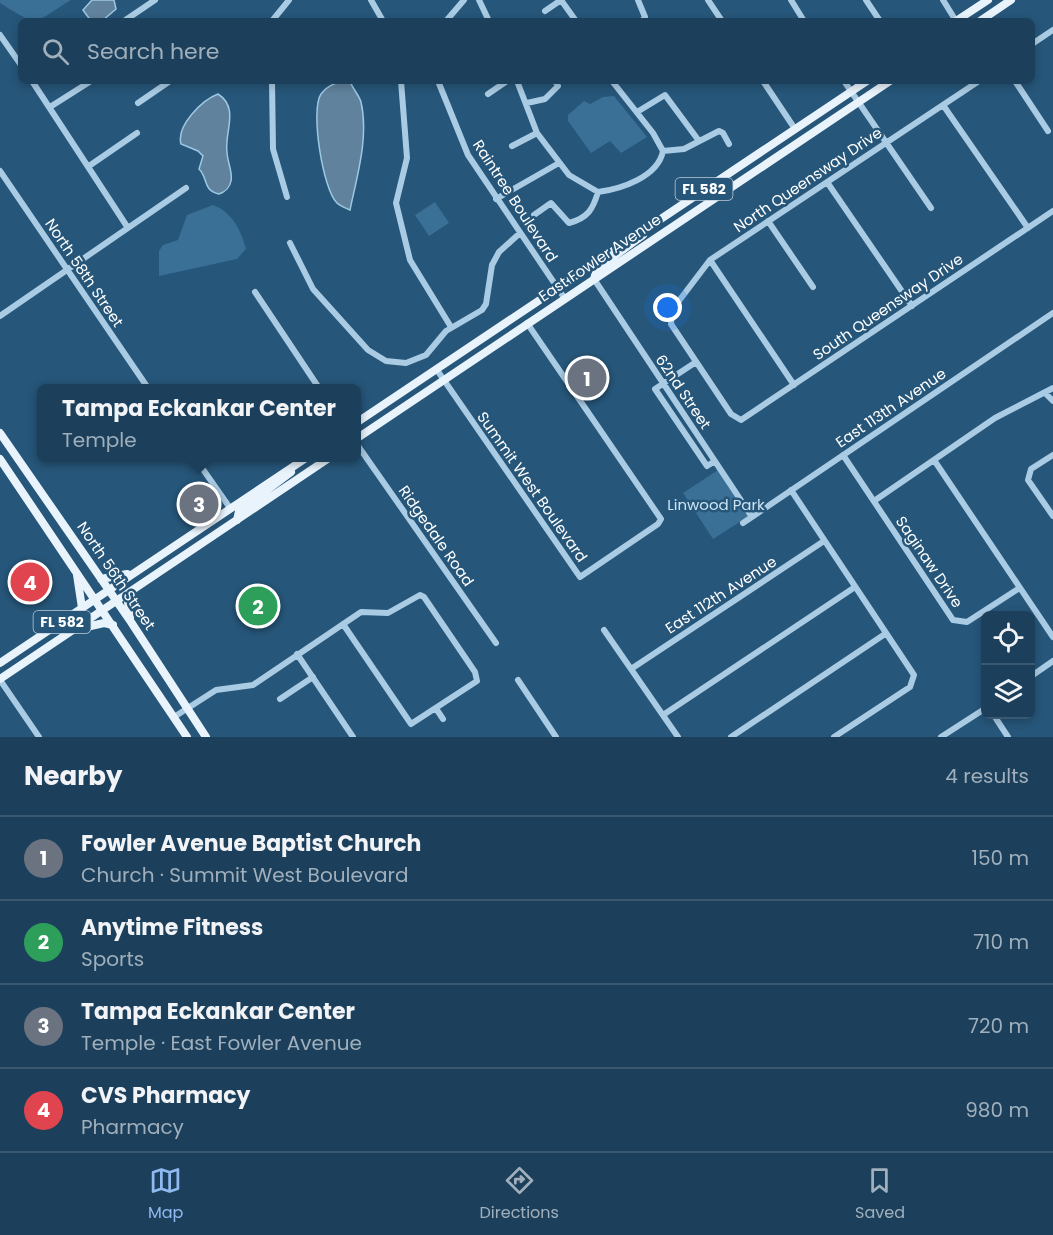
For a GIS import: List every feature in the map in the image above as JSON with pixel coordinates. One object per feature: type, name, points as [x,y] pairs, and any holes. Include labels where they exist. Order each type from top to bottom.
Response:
[{"type":"main road","points":[[961,18],[988,0]]},
{"type":"main road","points":[[984,18],[1011,0]]},
{"type":"main road","name":"East Fowler Avenue","points":[[361,420],[863,84]]},
{"type":"main road","name":"East Fowler Avenue","points":[[361,436],[885,84]]},
{"type":"main road","points":[[594,279],[597,269],[629,247],[671,211]]},
{"type":"main road","name":"North 56th Street","points":[[0,433],[117,601],[206,737]]},
{"type":"main road","name":"North 56th Street","points":[[0,459],[188,737]]},
{"type":"main road","name":"FL 582","points":[[0,663],[300,462]]},
{"type":"main road","name":"FL 582","points":[[0,680],[323,462]]},
{"type":"main road","points":[[237,520],[239,511],[291,473],[291,468]]},
{"type":"main road","points":[[76,570],[82,608]]},
{"type":"main road","points":[[101,579],[137,570]]},
{"type":"main road","points":[[127,594],[131,622]]},
{"type":"main road","points":[[74,630],[104,623],[113,625]]},
{"type":"street","points":[[128,18],[155,0]]},
{"type":"street","points":[[274,18],[289,0]]},
{"type":"street","points":[[371,0],[381,18]]},
{"type":"street","points":[[449,18],[464,0]]},
{"type":"street","points":[[479,0],[488,18]]},
{"type":"street","points":[[544,11],[561,0],[574,18]]},
{"type":"street","points":[[638,0],[644,18]]},
{"type":"street","points":[[708,0],[720,18]]},
{"type":"street","points":[[790,0],[802,18]]},
{"type":"street","points":[[866,0],[878,18]]},
{"type":"street","points":[[943,0],[954,18]]},
{"type":"street","points":[[1035,42],[1053,30]]},
{"type":"street","points":[[0,35],[18,61]]},
{"type":"street","points":[[34,84],[128,228]]},
{"type":"street","points":[[76,84],[79,88]]},
{"type":"street","points":[[50,107],[86,84]]},
{"type":"street","points":[[138,103],[166,84]]},
{"type":"street","points":[[272,84],[273,149],[287,197]]},
{"type":"street","points":[[401,84],[407,158],[396,203],[410,260],[452,327]]},
{"type":"street","name":"Raintree Boulevard","points":[[439,84],[468,155],[565,299]]},
{"type":"street","points":[[488,94],[503,84]]},
{"type":"street","points":[[519,84],[537,133],[569,175],[598,192],[630,183],[650,172],[660,163],[663,151],[637,112],[614,84]]},
{"type":"street","points":[[527,103],[545,99],[558,86],[557,84]]},
{"type":"street","points":[[765,84],[795,129]]},
{"type":"street","points":[[846,84],[931,208]]},
{"type":"street","name":"North Queensway Drive","points":[[696,362],[669,318],[689,285],[710,260],[974,84]]},
{"type":"street","points":[[1016,84],[1048,130]]},
{"type":"street","points":[[637,112],[666,95],[699,141]]},
{"type":"street","points":[[943,105],[1028,228]]},
{"type":"street","points":[[663,151],[684,149],[719,132],[723,133],[729,144]]},
{"type":"street","points":[[89,166],[137,133]]},
{"type":"street","points":[[512,146],[537,133]]},
{"type":"street","points":[[496,199],[559,163]]},
{"type":"street","name":"North 58th Street","points":[[0,171],[145,384]]},
{"type":"street","points":[[827,182],[912,306]]},
{"type":"street","points":[[0,316],[186,189]]},
{"type":"street","points":[[534,215],[551,203],[569,223],[579,220],[590,213],[598,192]]},
{"type":"street","name":"South Queensway Drive","points":[[696,362],[736,418],[746,418],[1053,211]]},
{"type":"street","points":[[768,221],[813,287]]},
{"type":"street","points":[[290,243],[317,294],[376,357],[392,363],[415,360],[431,351],[452,327],[482,310],[486,303],[492,265],[499,252],[520,233]]},
{"type":"street","points":[[710,260],[794,384]]},
{"type":"street","name":"62nd Street","points":[[594,279],[662,384]]},
{"type":"street","points":[[255,292],[316,384]]},
{"type":"street","name":"East 113th Avenue","points":[[743,523],[1053,312]]},
{"type":"street","name":"Summit West Boulevard","points":[[437,370],[580,577],[658,524],[661,519],[527,323]]},
{"type":"street","points":[[696,362],[655,389],[707,466],[715,461],[752,517]]},
{"type":"street","points":[[874,501],[995,418],[1053,388]]},
{"type":"street","points":[[1045,393],[1053,401]]},
{"type":"street","name":"Ridgedale Road","points":[[361,449],[496,643]]},
{"type":"street","name":"Saginaw Drive","points":[[843,455],[953,620],[967,622],[1018,588]]},
{"type":"street","points":[[1053,455],[1032,469],[1028,480],[1053,516]]},
{"type":"street","points":[[934,460],[1053,638]]},
{"type":"street","points":[[198,462],[230,508]]},
{"type":"street","points":[[791,490],[914,675],[910,687],[834,737]]},
{"type":"street","name":"East 112th Avenue","points":[[631,669],[824,541]]},
{"type":"street","points":[[663,715],[855,587]]},
{"type":"street","points":[[174,717],[188,711],[216,690],[253,685],[297,654],[343,624],[362,612],[388,613],[416,596],[424,597],[477,677],[475,684],[417,723],[407,722],[343,624]]},
{"type":"street","points":[[604,630],[678,737]]},
{"type":"street","points":[[731,737],[885,634]]},
{"type":"street","points":[[297,654],[350,736]]},
{"type":"street","points":[[1035,674],[1053,661]]},
{"type":"street","points":[[280,699],[313,677]]},
{"type":"street","points":[[0,680],[39,737]]},
{"type":"street","points":[[518,680],[556,737]]},
{"type":"street","points":[[437,710],[443,719]]},
{"type":"street","points":[[941,737],[981,711]]},
{"type":"street","points":[[996,719],[1008,737]]},
{"type":"green space","points":[[0,0],[71,0],[42,18],[27,18],[0,3]]},
{"type":"green space","points":[[614,96],[647,137],[621,153],[610,141],[591,153],[568,121],[568,115],[584,101],[590,104],[603,97]]},
{"type":"green space","points":[[435,202],[449,223],[429,236],[415,215]]},
{"type":"green space","points":[[213,205],[220,208],[235,222],[246,249],[237,259],[159,276],[159,251],[163,245],[178,240],[187,215]]},
{"type":"green space","name":"Linwood Park","points":[[718,470],[749,516],[713,539],[683,493]]},
{"type":"shaded area","points":[[92,0],[114,0],[116,9],[106,18],[89,18],[83,10]]},
{"type":"shaded area","points":[[334,84],[352,84],[361,102],[363,143],[350,210],[337,203],[327,183],[323,167],[317,116],[321,94]]},
{"type":"shaded area","points":[[218,94],[225,100],[230,113],[227,155],[231,170],[228,187],[219,194],[210,190],[199,169],[203,156],[198,151],[181,144],[180,137],[182,129],[192,114]]},
{"type":"place","name":"Fowler Avenue Baptist Church","points":[[587,378]]},
{"type":"place","name":"Tampa Eckankar Center","points":[[199,504]]},
{"type":"place","name":"CVS Pharmacy","points":[[30,582]]},
{"type":"place","name":"Anytime Fitness","points":[[258,606]]}]
